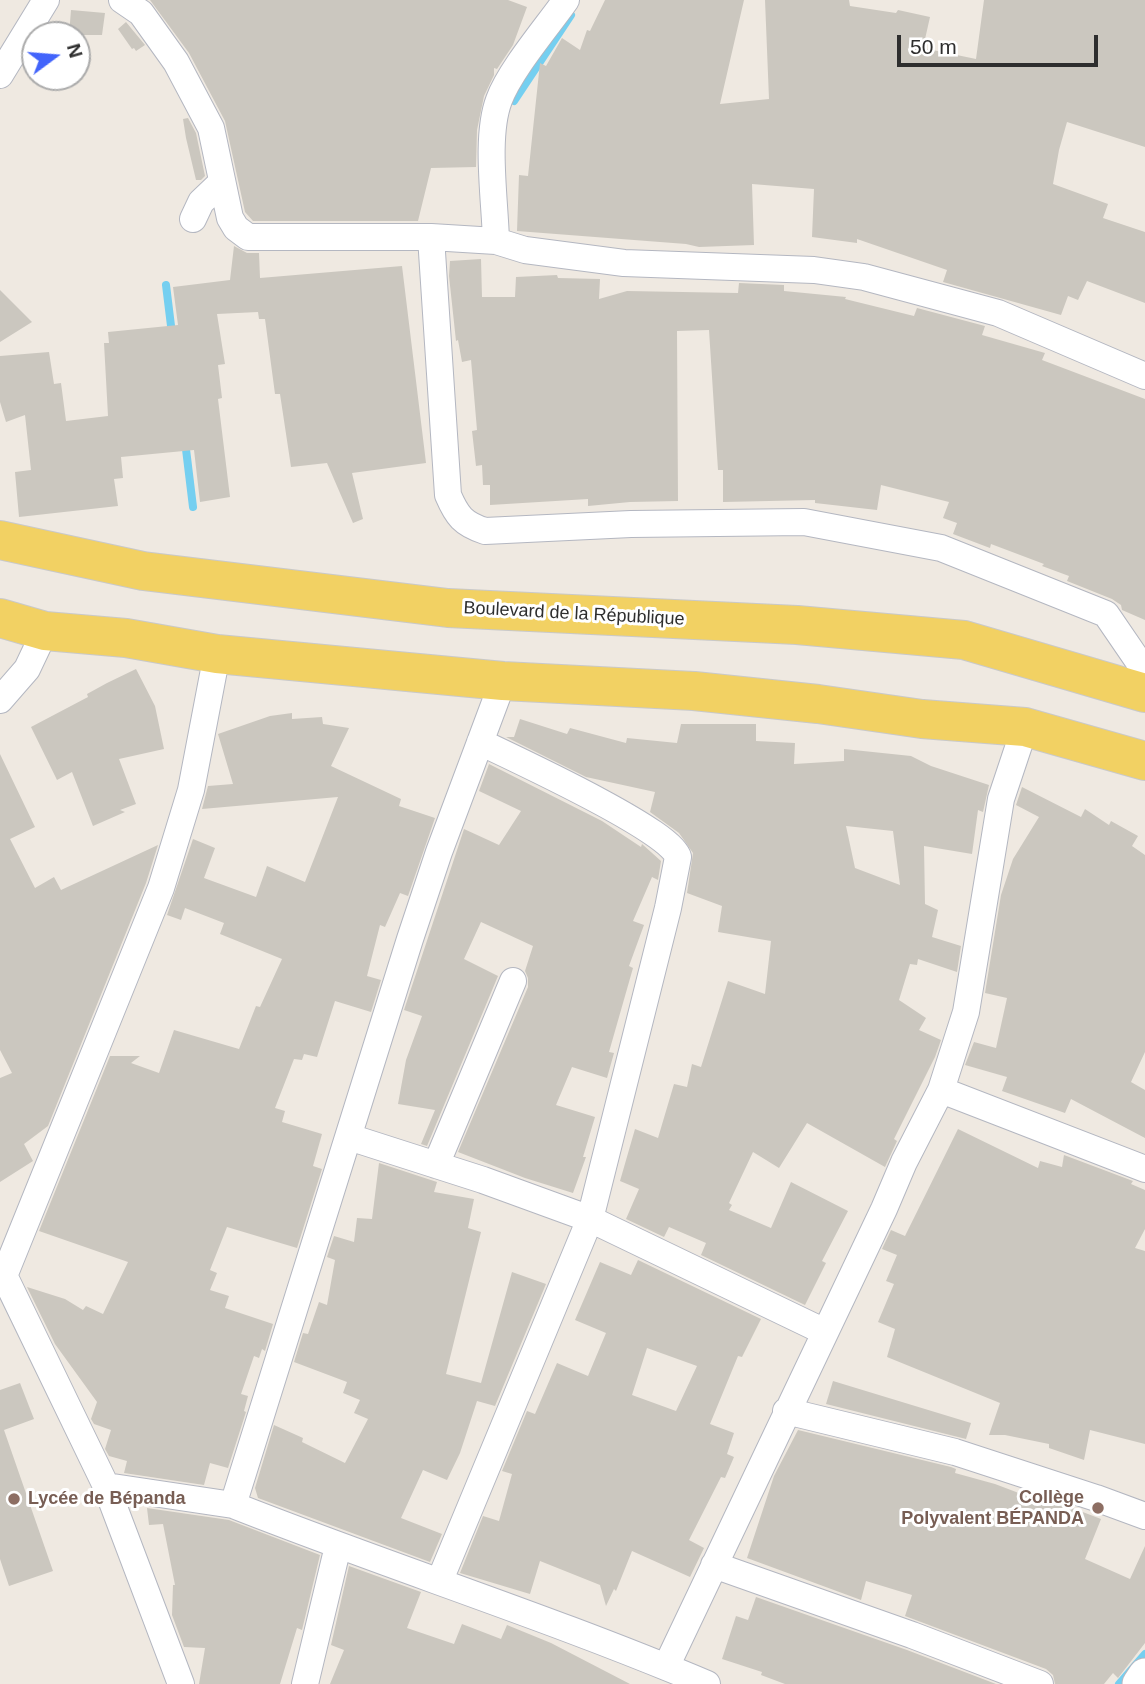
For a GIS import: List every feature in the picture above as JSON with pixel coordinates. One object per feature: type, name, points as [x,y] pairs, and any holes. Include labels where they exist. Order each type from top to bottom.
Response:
[{"type":"main road","name":"Boulevard de la République","points":[[0,540],[143,571],[448,608],[797,625],[964,640],[1145,693]]},
{"type":"main road","points":[[0,618],[45,631],[126,638],[217,654],[503,681],[694,691],[922,719],[1025,727],[1145,761]]},
{"type":"street","points":[[0,75],[46,0]]},
{"type":"street","points":[[122,0],[141,13],[176,62],[211,128],[230,218],[236,228],[248,237],[431,237],[496,240],[525,250],[624,263],[814,270],[864,277],[998,313],[1145,376]]},
{"type":"street","points":[[496,240],[492,136],[499,100],[508,82],[566,0]]},
{"type":"street","points":[[193,219],[201,202],[222,182]]},
{"type":"street","points":[[431,237],[448,495],[455,511],[469,526],[485,531],[631,524],[804,522],[941,548],[1106,614],[1145,671]]},
{"type":"street","points":[[0,701],[27,669],[45,631]]},
{"type":"street","points":[[181,1684],[106,1486],[2,1272],[161,888],[191,790],[217,654]]},
{"type":"street","points":[[233,1505],[410,939],[503,681]]},
{"type":"street","points":[[666,1667],[904,1162],[941,1090],[966,1012],[1001,799],[1025,727]]},
{"type":"street","points":[[440,1580],[590,1219],[668,908],[678,857],[677,852],[643,827],[584,793],[480,742]]},
{"type":"street","points":[[436,1165],[513,981]]},
{"type":"street","points":[[941,1090],[1145,1169]]},
{"type":"street","points":[[349,1137],[590,1219],[825,1332]]},
{"type":"street","points":[[786,1412],[955,1452],[1145,1516]]},
{"type":"street","points":[[106,1486],[233,1505],[338,1546],[440,1580],[707,1684]]},
{"type":"street","points":[[305,1684],[338,1546]]},
{"type":"street","points":[[714,1565],[912,1635],[1040,1684]]},
{"type":"street","points":[[1139,1684],[1145,1675]]},
{"type":"building","points":[[150,0],[508,0],[527,7],[513,45],[497,69],[494,68],[494,75],[484,96],[477,130],[476,167],[431,168],[418,221],[253,221],[245,212],[225,121],[189,53]]},
{"type":"building","points":[[605,0],[744,0],[720,104],[769,99],[765,0],[849,0],[850,6],[896,13],[898,10],[930,17],[923,48],[976,59],[984,0],[1145,0],[1145,147],[1067,122],[1053,184],[1108,204],[1103,218],[1145,232],[1145,303],[1087,281],[1078,300],[1068,296],[1061,315],[943,282],[947,270],[857,239],[857,243],[812,237],[814,189],[752,184],[754,245],[699,247],[517,231],[519,175],[528,176],[540,63],[546,66],[562,38],[580,50],[587,30],[590,31]]},
{"type":"building","points":[[71,10],[105,13],[102,35],[91,35],[91,21],[70,21]]},
{"type":"building","points":[[126,22],[145,45],[136,51],[118,29]]},
{"type":"building","points":[[188,118],[196,133],[205,176],[201,180],[196,180],[186,138],[183,119]]},
{"type":"building","points":[[234,246],[247,253],[259,253],[260,278],[402,266],[426,463],[352,473],[363,519],[353,523],[327,463],[291,467],[280,394],[275,394],[265,319],[259,319],[258,312],[217,314],[225,364],[218,365],[222,398],[218,399],[230,497],[200,502],[194,450],[121,457],[123,478],[114,479],[118,506],[19,517],[15,472],[31,470],[25,415],[6,422],[0,402],[0,356],[49,352],[54,384],[61,383],[66,421],[108,416],[104,343],[109,343],[108,332],[178,325],[173,287],[230,280]]},
{"type":"building","points":[[481,259],[482,297],[515,297],[516,277],[557,275],[558,278],[600,279],[599,299],[627,291],[738,293],[739,283],[784,285],[784,291],[846,297],[845,299],[914,316],[917,308],[985,326],[982,335],[1045,353],[1042,360],[1145,399],[1145,620],[1122,610],[1121,605],[1112,599],[1067,581],[1069,576],[1042,566],[1044,564],[991,544],[990,548],[953,534],[957,523],[943,518],[949,502],[881,485],[877,510],[815,503],[815,500],[723,502],[723,470],[718,470],[709,330],[677,331],[678,501],[588,506],[588,499],[490,505],[490,485],[483,485],[482,465],[476,466],[472,431],[477,430],[471,360],[462,362],[458,340],[456,341],[449,276],[450,261]]},
{"type":"building","points":[[0,290],[32,322],[0,342]]},
{"type":"building","points":[[136,669],[155,706],[164,749],[119,759],[136,804],[120,810],[125,812],[93,826],[72,772],[57,780],[31,727]]},
{"type":"building","points":[[292,713],[292,719],[322,717],[323,724],[349,728],[331,766],[401,799],[399,806],[435,818],[408,896],[400,893],[385,927],[380,925],[367,976],[381,980],[371,1012],[335,1001],[317,1057],[304,1054],[302,1060],[294,1059],[275,1108],[285,1111],[282,1122],[322,1134],[313,1166],[322,1169],[297,1248],[227,1227],[210,1270],[217,1273],[210,1290],[229,1296],[225,1308],[273,1324],[265,1351],[262,1349],[259,1358],[254,1356],[241,1394],[248,1396],[244,1411],[246,1412],[228,1468],[210,1463],[204,1485],[124,1473],[127,1461],[109,1456],[105,1449],[111,1430],[94,1424],[91,1419],[97,1402],[55,1344],[27,1287],[65,1299],[83,1310],[86,1306],[103,1314],[128,1262],[39,1231],[110,1056],[140,1056],[131,1063],[159,1073],[174,1030],[239,1049],[256,1006],[260,1007],[282,959],[220,934],[224,923],[185,908],[181,920],[167,915],[193,839],[215,848],[204,878],[256,897],[267,866],[305,882],[338,797],[202,809],[208,786],[233,784],[218,734],[270,716]]},
{"type":"building","points":[[520,719],[567,734],[570,728],[626,743],[627,738],[677,743],[681,724],[756,724],[756,741],[795,743],[794,764],[844,761],[844,749],[911,756],[931,766],[989,785],[983,812],[978,810],[972,854],[924,846],[925,904],[938,910],[932,937],[961,946],[957,972],[918,959],[917,965],[910,964],[899,1000],[926,1018],[919,1030],[941,1040],[894,1139],[897,1141],[885,1167],[807,1123],[779,1168],[753,1152],[729,1203],[732,1205],[729,1210],[771,1228],[791,1182],[848,1211],[822,1261],[826,1263],[805,1305],[701,1255],[706,1243],[669,1227],[664,1237],[626,1219],[639,1189],[620,1181],[635,1129],[658,1138],[674,1084],[687,1087],[692,1064],[701,1067],[728,981],[765,994],[771,941],[718,932],[722,906],[687,893],[693,853],[679,833],[650,812],[655,792],[586,777],[506,737],[514,737]],"holes":[[[846,826],[893,831],[900,885],[855,868]]]},
{"type":"building","points":[[0,754],[35,827],[10,839],[35,888],[54,877],[61,890],[158,845],[146,883],[48,1126],[24,1144],[33,1161],[0,1182],[0,1078],[12,1073],[0,1050]]},
{"type":"building","points":[[489,764],[602,821],[641,847],[642,844],[661,861],[658,880],[652,877],[633,921],[644,925],[629,966],[633,968],[609,1052],[614,1053],[607,1078],[572,1067],[556,1105],[595,1117],[583,1157],[586,1157],[573,1193],[458,1152],[528,987],[525,971],[533,946],[481,922],[464,959],[498,976],[427,1146],[421,1144],[435,1110],[398,1104],[406,1060],[422,1016],[404,1010],[464,829],[499,845],[521,811],[479,791]]},
{"type":"building","points":[[1022,787],[1081,817],[1085,809],[1109,825],[1111,821],[1138,836],[1132,846],[1145,855],[1145,1052],[1131,1082],[1145,1090],[1145,1138],[1071,1099],[1065,1113],[1002,1091],[1007,1077],[965,1065],[974,1042],[996,1048],[1007,998],[985,993],[1001,895],[1013,859],[1039,817],[1016,805]]},
{"type":"building","points":[[958,1129],[1038,1168],[1040,1161],[1062,1167],[1064,1155],[1133,1181],[1131,1184],[1145,1190],[1145,1229],[1135,1248],[1145,1251],[1145,1444],[1090,1430],[1084,1460],[1049,1448],[1049,1444],[1005,1435],[989,1435],[1000,1403],[887,1357],[895,1329],[878,1322],[894,1284],[886,1281],[897,1255],[882,1249],[891,1230],[905,1236]]},
{"type":"building","points":[[379,1163],[437,1182],[434,1192],[474,1199],[468,1228],[481,1232],[446,1374],[481,1383],[512,1272],[546,1284],[495,1406],[477,1401],[460,1453],[447,1480],[423,1470],[401,1518],[442,1534],[430,1562],[258,1498],[255,1488],[274,1425],[303,1438],[302,1442],[345,1463],[368,1419],[354,1413],[360,1400],[343,1393],[347,1382],[294,1362],[303,1333],[308,1334],[319,1302],[327,1305],[335,1260],[327,1257],[334,1236],[354,1242],[357,1218],[372,1219]]},
{"type":"building","points":[[638,1260],[761,1319],[742,1357],[738,1356],[710,1424],[734,1433],[727,1454],[734,1457],[689,1540],[704,1548],[690,1577],[632,1551],[616,1591],[614,1589],[606,1606],[600,1585],[540,1561],[530,1594],[460,1573],[483,1516],[499,1521],[512,1474],[502,1471],[527,1411],[535,1414],[557,1363],[588,1376],[606,1333],[575,1320],[600,1262],[631,1275]],"holes":[[[647,1348],[697,1366],[676,1411],[632,1395]]]},
{"type":"building","points":[[833,1381],[971,1423],[966,1439],[826,1404]]},
{"type":"building","points":[[20,1383],[34,1419],[4,1430],[53,1571],[9,1586],[0,1559],[0,1390]]},
{"type":"building","points":[[798,1430],[951,1467],[956,1469],[955,1473],[995,1484],[1045,1503],[1046,1498],[1101,1519],[1085,1559],[1130,1579],[1145,1546],[1145,1643],[1118,1678],[1113,1673],[1104,1684],[1055,1684],[1053,1675],[1046,1669],[905,1616],[912,1595],[866,1581],[861,1600],[747,1558],[774,1476]]},
{"type":"building","points":[[147,1508],[229,1520],[320,1555],[302,1630],[297,1628],[280,1684],[199,1684],[205,1648],[184,1647],[172,1615],[175,1585],[163,1524],[149,1525]]},
{"type":"building","points":[[349,1566],[421,1592],[407,1628],[454,1644],[462,1624],[501,1639],[507,1625],[551,1643],[630,1684],[330,1684],[344,1650],[331,1645]]},
{"type":"building","points":[[756,1597],[996,1684],[785,1684],[761,1675],[762,1672],[722,1659],[736,1616],[748,1620]]},
{"type":"waterway","points":[[514,101],[571,15]]},
{"type":"waterway","points":[[166,285],[172,334]]},
{"type":"waterway","points":[[185,441],[193,507]]},
{"type":"waterway","points":[[1119,1684],[1145,1654]]},
{"type":"place","name":"Lycée de Bépanda","points":[[14,1499]]},
{"type":"place","name":"Collège Polyvalent BÉPANDA","points":[[1098,1508]]}]
